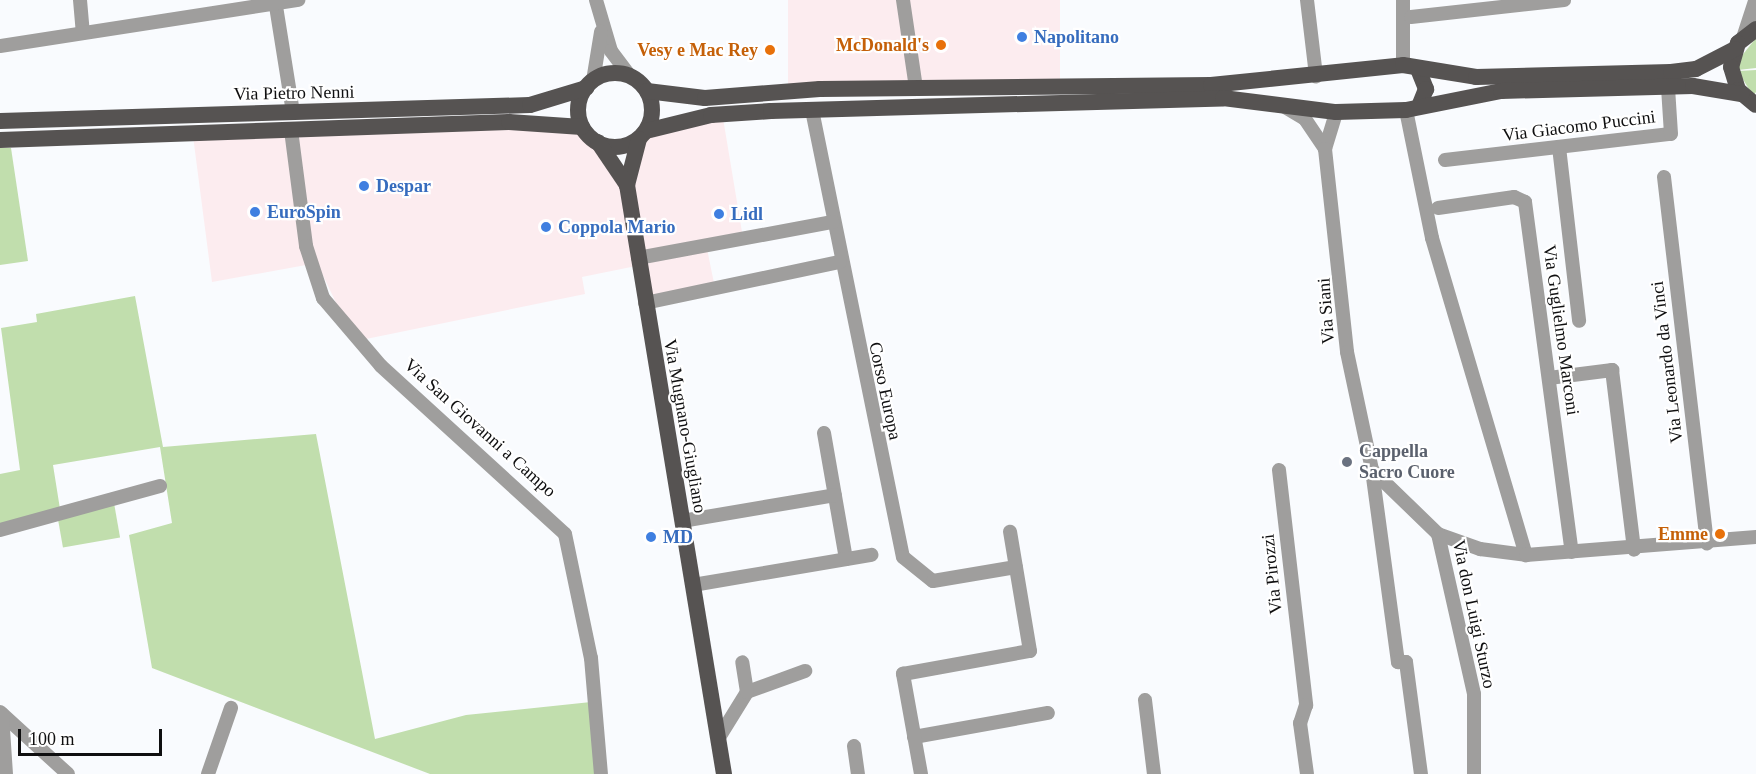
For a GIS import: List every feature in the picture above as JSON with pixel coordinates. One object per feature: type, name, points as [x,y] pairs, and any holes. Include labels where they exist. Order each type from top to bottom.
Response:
[{"type":"main road","points":[[647,91],[705,98],[916,88],[1211,85],[1410,67],[1476,77],[1671,72],[1702,67],[1745,39]]},
{"type":"main road","points":[[1745,39],[1731,73],[1752,103]]},
{"type":"main road","points":[[1410,67],[1426,89],[1412,108]]},
{"type":"main road","points":[[642,135],[652,111],[647,91],[630,76],[610,73],[589,84],[578,107],[582,127],[598,142],[619,147],[642,135],[711,115],[812,110],[1223,98],[1336,112],[1412,108],[1476,93],[1668,87],[1752,103]]},
{"type":"main road","points":[[1308,109],[1302,95],[1314,77]]},
{"type":"main road","name":"Via Pietro Nenni","points":[[0,140],[530,105],[589,84]]},
{"type":"main road","name":"Via Pietro Nenni","points":[[0,121],[509,122],[582,127]]},
{"type":"main road","name":"Via Mugnano-Giugliano","points":[[642,135],[627,185],[724,774]]},
{"type":"main road","name":"Via Mugnano-Giugliano","points":[[598,142],[627,185]]},
{"type":"street","points":[[80,0],[83,33]]},
{"type":"street","points":[[0,46],[275,1],[298,0]]},
{"type":"street","points":[[589,84],[601,30],[596,0]]},
{"type":"street","points":[[903,0],[916,88]]},
{"type":"street","points":[[1307,0],[1314,77]]},
{"type":"street","points":[[1403,0],[1410,67]]},
{"type":"street","points":[[1411,17],[1564,0]]},
{"type":"street","points":[[1745,39],[1755,0]]},
{"type":"street","name":"Via San Giovanni a Campo","points":[[275,1],[308,256],[323,298],[381,366],[565,534],[591,658],[601,774]]},
{"type":"street","points":[[601,30],[630,76]]},
{"type":"street","name":"Via Giacomo Puccini","points":[[1445,160],[1671,134],[1668,87]]},
{"type":"street","points":[[1283,106],[1305,119],[1325,149]]},
{"type":"street","points":[[1412,108],[1432,238],[1526,555]]},
{"type":"street","name":"Corso Europa","points":[[812,110],[840,262],[903,557],[933,581],[1016,567]]},
{"type":"street","points":[[1325,149],[1336,112]]},
{"type":"street","points":[[1559,147],[1579,321]]},
{"type":"street","name":"Via Siani","points":[[1325,149],[1347,352],[1372,470],[1398,663],[1406,662],[1421,774]]},
{"type":"street","name":"Via Leonardo da Vinci","points":[[1664,177],[1707,543]]},
{"type":"street","name":"Via Guglielmo Marconi","points":[[1438,208],[1514,197],[1525,202],[1572,552]]},
{"type":"street","points":[[638,258],[833,222]]},
{"type":"street","points":[[645,303],[840,262]]},
{"type":"street","points":[[1549,378],[1612,370],[1634,550]]},
{"type":"street","points":[[824,433],[846,559]]},
{"type":"street","name":"Via Pirozzi","points":[[1279,470],[1300,674],[1307,774]]},
{"type":"street","points":[[1372,470],[1438,534],[1480,549],[1526,555],[1634,550],[1756,537]]},
{"type":"street","points":[[0,530],[160,486]]},
{"type":"street","points":[[682,521],[835,495]]},
{"type":"street","points":[[921,774],[903,674],[1030,651],[1010,532]]},
{"type":"street","name":"Via don Luigi Sturzo","points":[[1438,534],[1474,694],[1474,774]]},
{"type":"street","points":[[693,585],[871,555]]},
{"type":"street","points":[[742,662],[747,692]]},
{"type":"street","points":[[718,741],[747,692],[805,671]]},
{"type":"street","points":[[1145,700],[1154,774]]},
{"type":"street","points":[[208,774],[231,708]]},
{"type":"street","points":[[1,713],[6,774]]},
{"type":"street","points":[[1,713],[68,774]]},
{"type":"street","points":[[914,737],[1048,713]]},
{"type":"street","points":[[854,746],[858,774]]},
{"type":"shaded area","points":[[788,0],[1060,0],[1060,87],[788,87]]},
{"type":"shaded area","points":[[723,118],[742,232],[705,239],[714,283],[647,297],[630,186],[649,133]]},
{"type":"shaded area","points":[[493,126],[581,131],[622,187],[636,266],[582,277],[585,294],[366,339],[340,311],[317,263],[212,282],[193,136]]},
{"type":"green space","points":[[1756,38],[1756,68],[1738,70],[1740,58]]},
{"type":"green space","points":[[1756,70],[1756,92],[1753,96],[1738,71]]},
{"type":"green space","points":[[0,148],[11,148],[28,261],[0,265]]},
{"type":"green space","points":[[135,296],[163,447],[316,434],[375,739],[466,715],[591,702],[595,774],[430,774],[152,668],[129,535],[172,523],[160,447],[53,465],[60,509],[0,525],[0,474],[20,470],[1,328],[37,322],[36,314]]},
{"type":"green space","points":[[114,503],[120,537],[63,548],[57,513]]},
{"type":"place","name":"Napolitano","points":[[1022,37]]},
{"type":"place","name":"McDonald's","points":[[941,45]]},
{"type":"place","name":"Vesy e Mac Rey","points":[[770,50]]},
{"type":"place","name":"Despar","points":[[364,186]]},
{"type":"place","name":"EuroSpin","points":[[255,212]]},
{"type":"place","name":"Lidl","points":[[719,214]]},
{"type":"place","name":"Coppola Mario","points":[[546,227]]},
{"type":"place","name":"Cappella Sacro Cuore","points":[[1347,462]]},
{"type":"place","name":"Emme","points":[[1720,534]]},
{"type":"place","name":"MD","points":[[651,537]]}]
